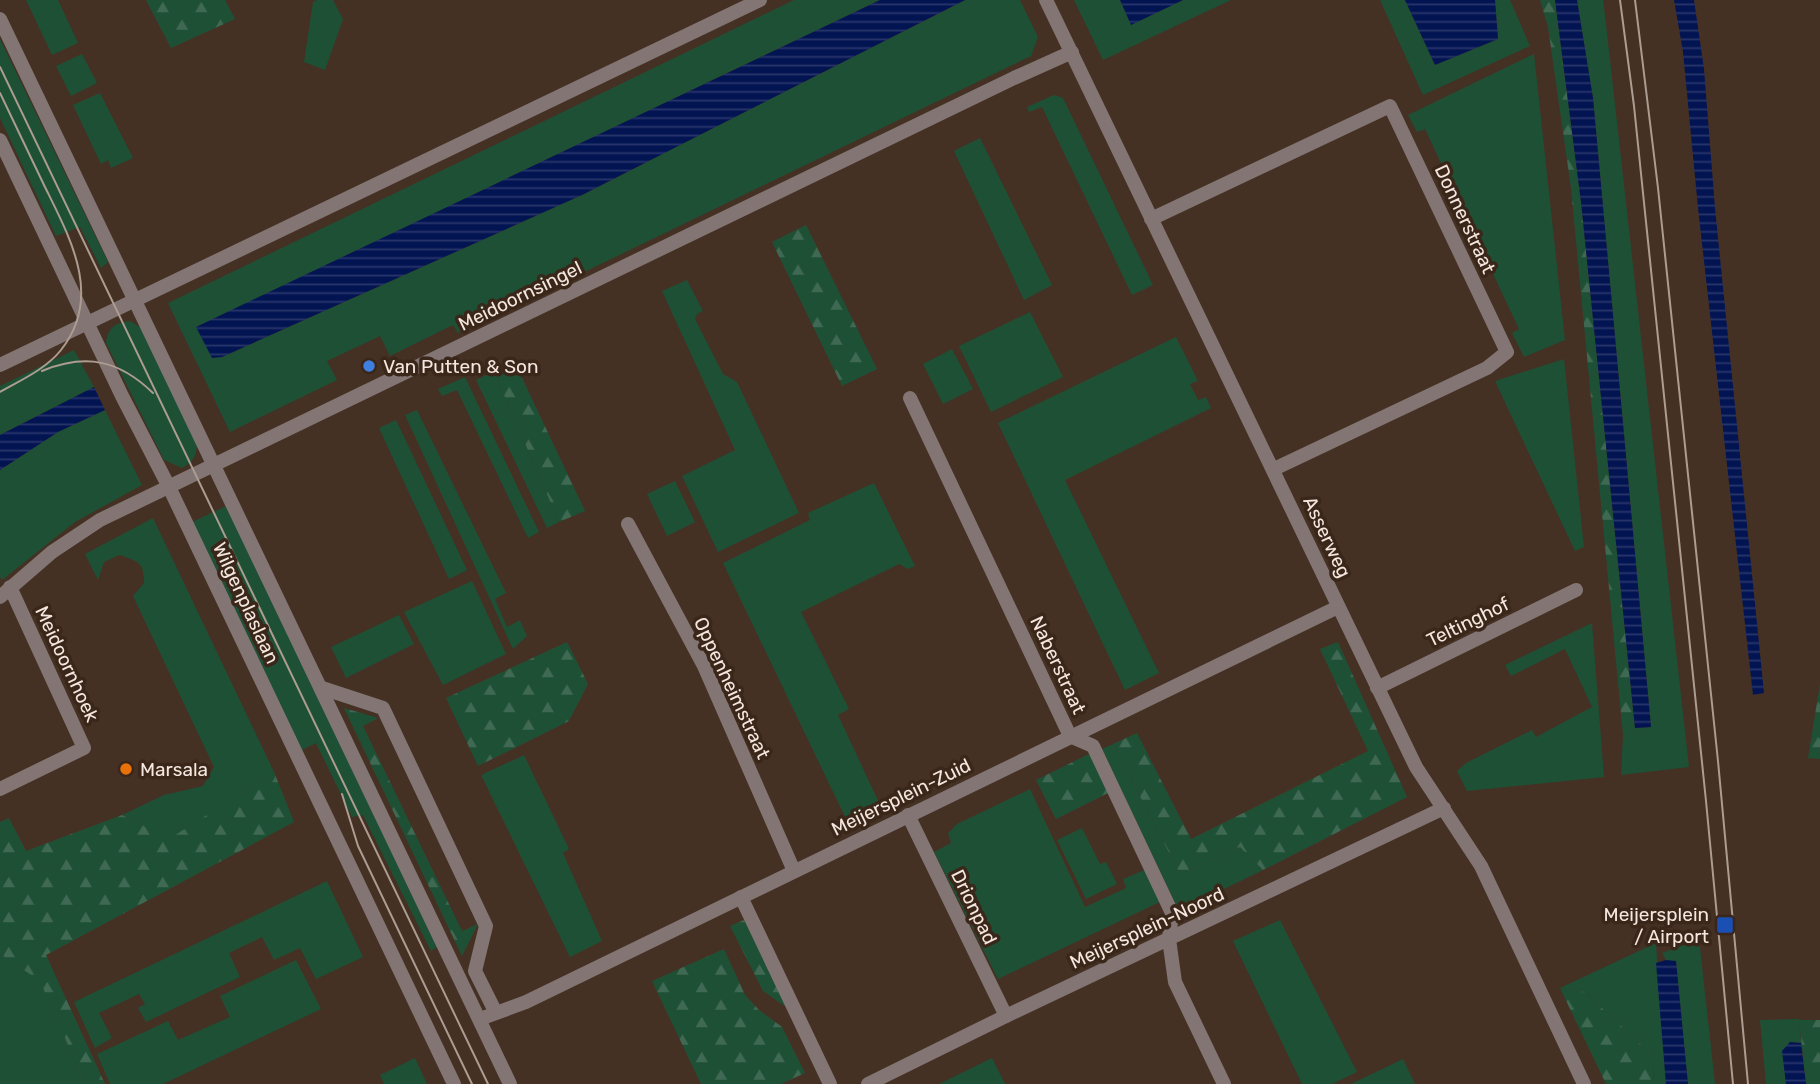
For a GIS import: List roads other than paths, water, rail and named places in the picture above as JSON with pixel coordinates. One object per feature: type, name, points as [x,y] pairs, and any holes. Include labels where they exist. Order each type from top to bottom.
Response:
[{"type":"street","points":[[0,365],[760,0]]},
{"type":"street","name":"Asserweg","points":[[1046,0],[1416,767],[1481,866],[1584,1084]]},
{"type":"street","name":"Wilgenplaslaan","points":[[0,19],[510,1084]]},
{"type":"street","name":"Meidoornsingel","points":[[5,592],[52,552],[100,520],[963,102],[1072,52]]},
{"type":"street","name":"Donnerstraat","points":[[1151,219],[1390,106],[1507,352],[1487,368],[1274,469]]},
{"type":"street","name":"Wilgenplaslaan","points":[[0,140],[454,1084]]},
{"type":"street","name":"Naberstraat","points":[[910,398],[1070,736],[1093,746],[1172,913],[1169,939],[1175,982],[1224,1084]]},
{"type":"street","name":"Oppenheimstraat","points":[[628,524],[704,666],[794,871]]},
{"type":"street","name":"Teltinghof","points":[[1377,688],[1576,590]]},
{"type":"street","name":"Meidoornhoek","points":[[0,789],[84,748],[5,592]]},
{"type":"street","name":"Meijersplein-Zuid","points":[[480,1019],[526,1002],[1338,607]]},
{"type":"street","points":[[321,688],[383,708],[486,926],[475,971],[496,1013]]},
{"type":"street","name":"Meijersplein-Noord","points":[[868,1084],[1444,808]]},
{"type":"street","name":"Drionpad","points":[[908,815],[1006,1016]]},
{"type":"street","points":[[741,897],[830,1084]]},
{"type":"tram line","points":[[1620,0],[1634,106],[1733,1084]]},
{"type":"tram line","points":[[1635,0],[1658,188],[1718,761],[1748,1084]]},
{"type":"tram line","points":[[0,67],[488,1084]]},
{"type":"tram line","points":[[0,93],[72,245],[81,288],[80,309],[74,329],[61,350],[41,368],[0,392]]},
{"type":"tram line","points":[[42,371],[73,362],[101,363],[128,373],[153,393]]},
{"type":"tram line","points":[[342,794],[358,846],[472,1084]]},
{"type":"place","name":"Van Putten & Son","points":[[369,366]]},
{"type":"place","name":"Marsala","points":[[126,769]]},
{"type":"place","name":"Meijersplein / Airport","points":[[1725,925]]}]
